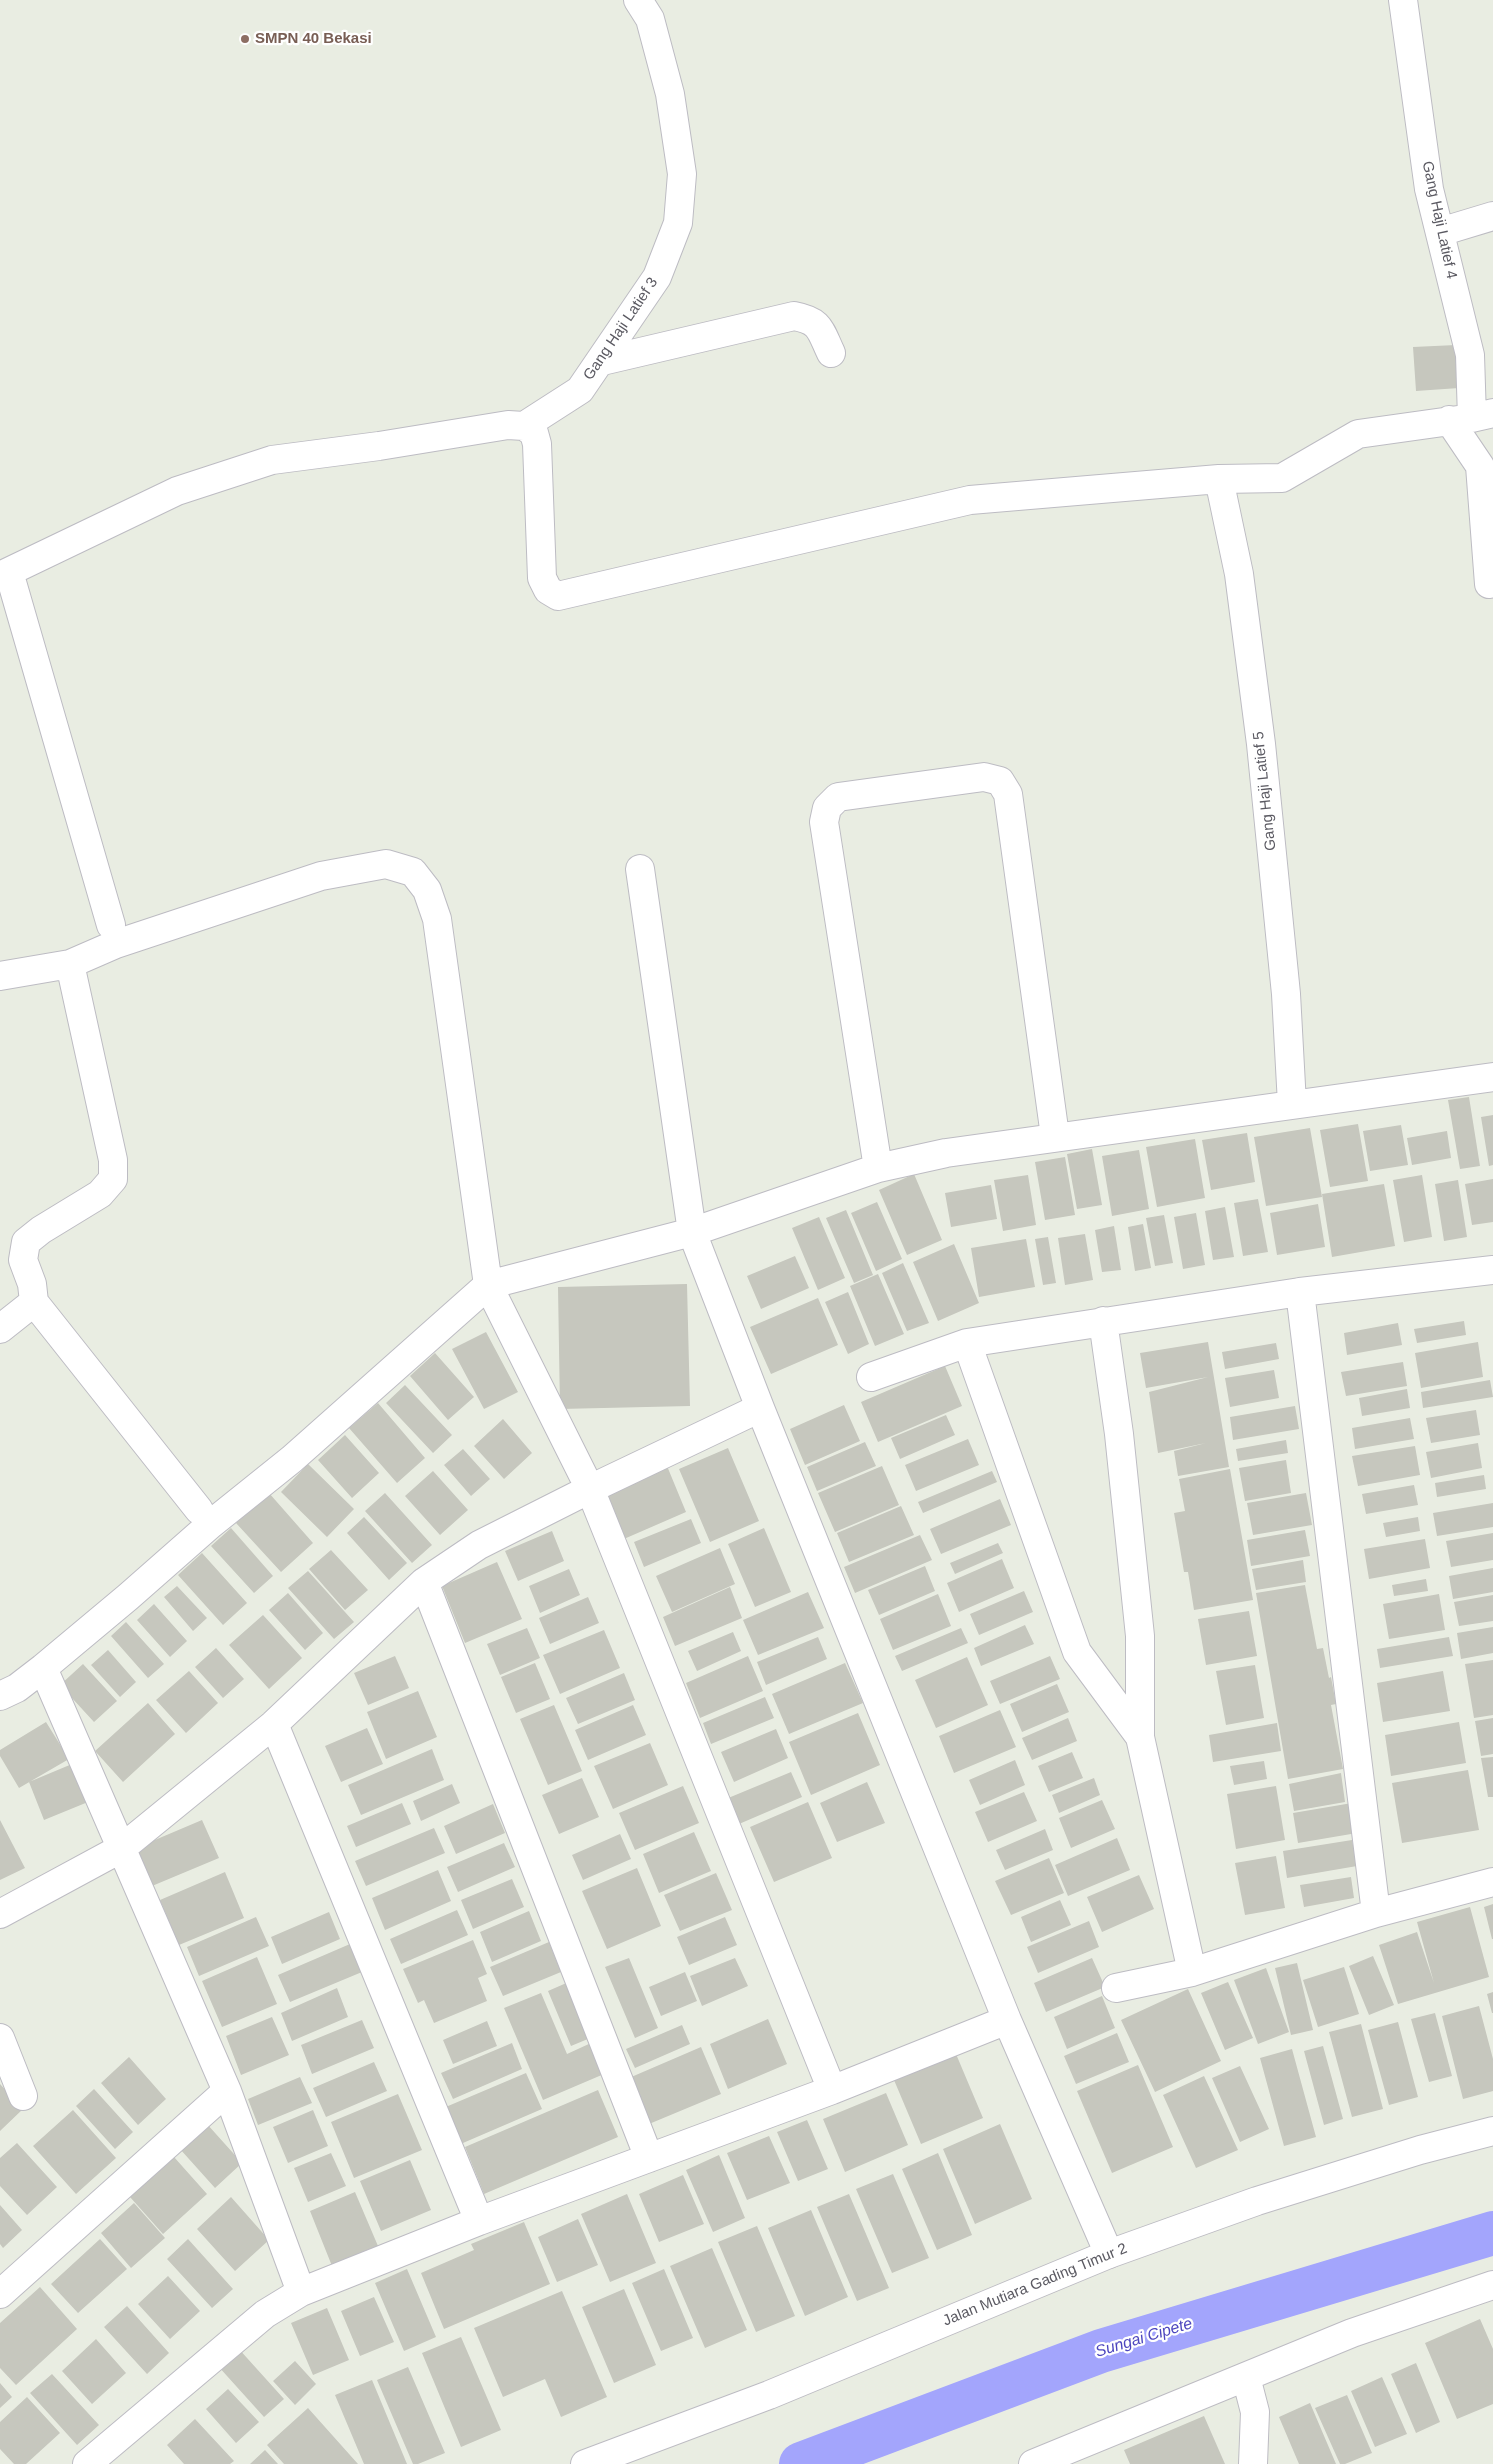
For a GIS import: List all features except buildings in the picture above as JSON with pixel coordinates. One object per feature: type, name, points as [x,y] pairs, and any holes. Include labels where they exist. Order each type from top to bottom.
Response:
[{"type":"street","name":"Gang Haji Latief 3","points":[[524,426],[580,390],[602,361],[657,277],[678,223],[682,174],[670,94],[650,19],[638,0]]},
{"type":"street","name":"Gang Haji Latief 4","points":[[1403,0],[1430,189],[1470,355],[1472,417]]},
{"type":"street","points":[[1440,232],[1493,216]]},
{"type":"street","points":[[602,361],[794,316],[811,319],[820,329],[831,353]]},
{"type":"street","points":[[111,925],[4,574],[177,491],[272,460],[379,446],[508,424],[524,426],[534,433],[537,444],[542,578],[548,590],[558,596],[970,500],[1219,479],[1282,478],[1358,434],[1472,417],[1480,466],[1489,584]]},
{"type":"street","name":"Gang Haji Latief 5","points":[[1219,479],[1239,574],[1261,744],[1286,994],[1292,1104]]},
{"type":"street","points":[[878,1168],[824,822],[827,808],[838,797],[984,777],[1000,781],[1008,794],[1055,1136]]},
{"type":"street","points":[[0,976],[70,964],[116,944],[321,876],[386,864],[413,872],[427,890],[437,918],[488,1285],[590,1488],[832,2090]]},
{"type":"street","points":[[640,869],[692,1232],[760,1408],[1007,2020],[1109,2254]]},
{"type":"street","points":[[70,964],[113,1160],[112,1179],[100,1194],[41,1230],[26,1242],[23,1260],[32,1284],[34,1302],[199,1510]]},
{"type":"street","points":[[0,1696],[16,1688],[43,1668],[211,1524],[292,1459],[488,1285],[692,1232],[878,1168],[946,1153],[1055,1136],[1493,1076]]},
{"type":"street","points":[[872,1377],[966,1343],[1300,1292],[1493,1270]]},
{"type":"street","points":[[1300,1292],[1376,1913]]},
{"type":"street","points":[[0,1329],[34,1302]]},
{"type":"street","points":[[1103,1321],[1119,1434],[1140,1636],[1140,1737],[1192,1972]]},
{"type":"street","points":[[966,1343],[1077,1652],[1140,1737]]},
{"type":"street","points":[[0,1914],[122,1848],[274,1724],[424,1582],[479,1545],[590,1488],[760,1408]]},
{"type":"street","points":[[424,1582],[649,2158]]},
{"type":"street","points":[[43,1668],[227,2091],[301,2292]]},
{"type":"street","points":[[274,1724],[479,2221]]},
{"type":"street","points":[[1116,1988],[1192,1972],[1376,1913],[1493,1882]]},
{"type":"street","points":[[88,2464],[265,2314],[301,2292],[479,2221],[832,2090],[1007,2020]]},
{"type":"street","points":[[0,2038],[23,2096]]},
{"type":"street","points":[[0,2294],[227,2091]]},
{"type":"street","name":"Jalan Mutiara Gading Timur 2","points":[[585,2464],[769,2395],[1109,2254],[1256,2201],[1420,2150],[1493,2131]]},
{"type":"street","points":[[1033,2464],[1352,2333],[1493,2286]]},
{"type":"street","points":[[1246,2377],[1255,2412],[1253,2464]]},
{"type":"waterway","name":"Sungai Cipete","points":[[801,2464],[1101,2351],[1493,2233]]},
{"type":"place","name":"SMPN 40 Bekasi","points":[[245,39]]}]
